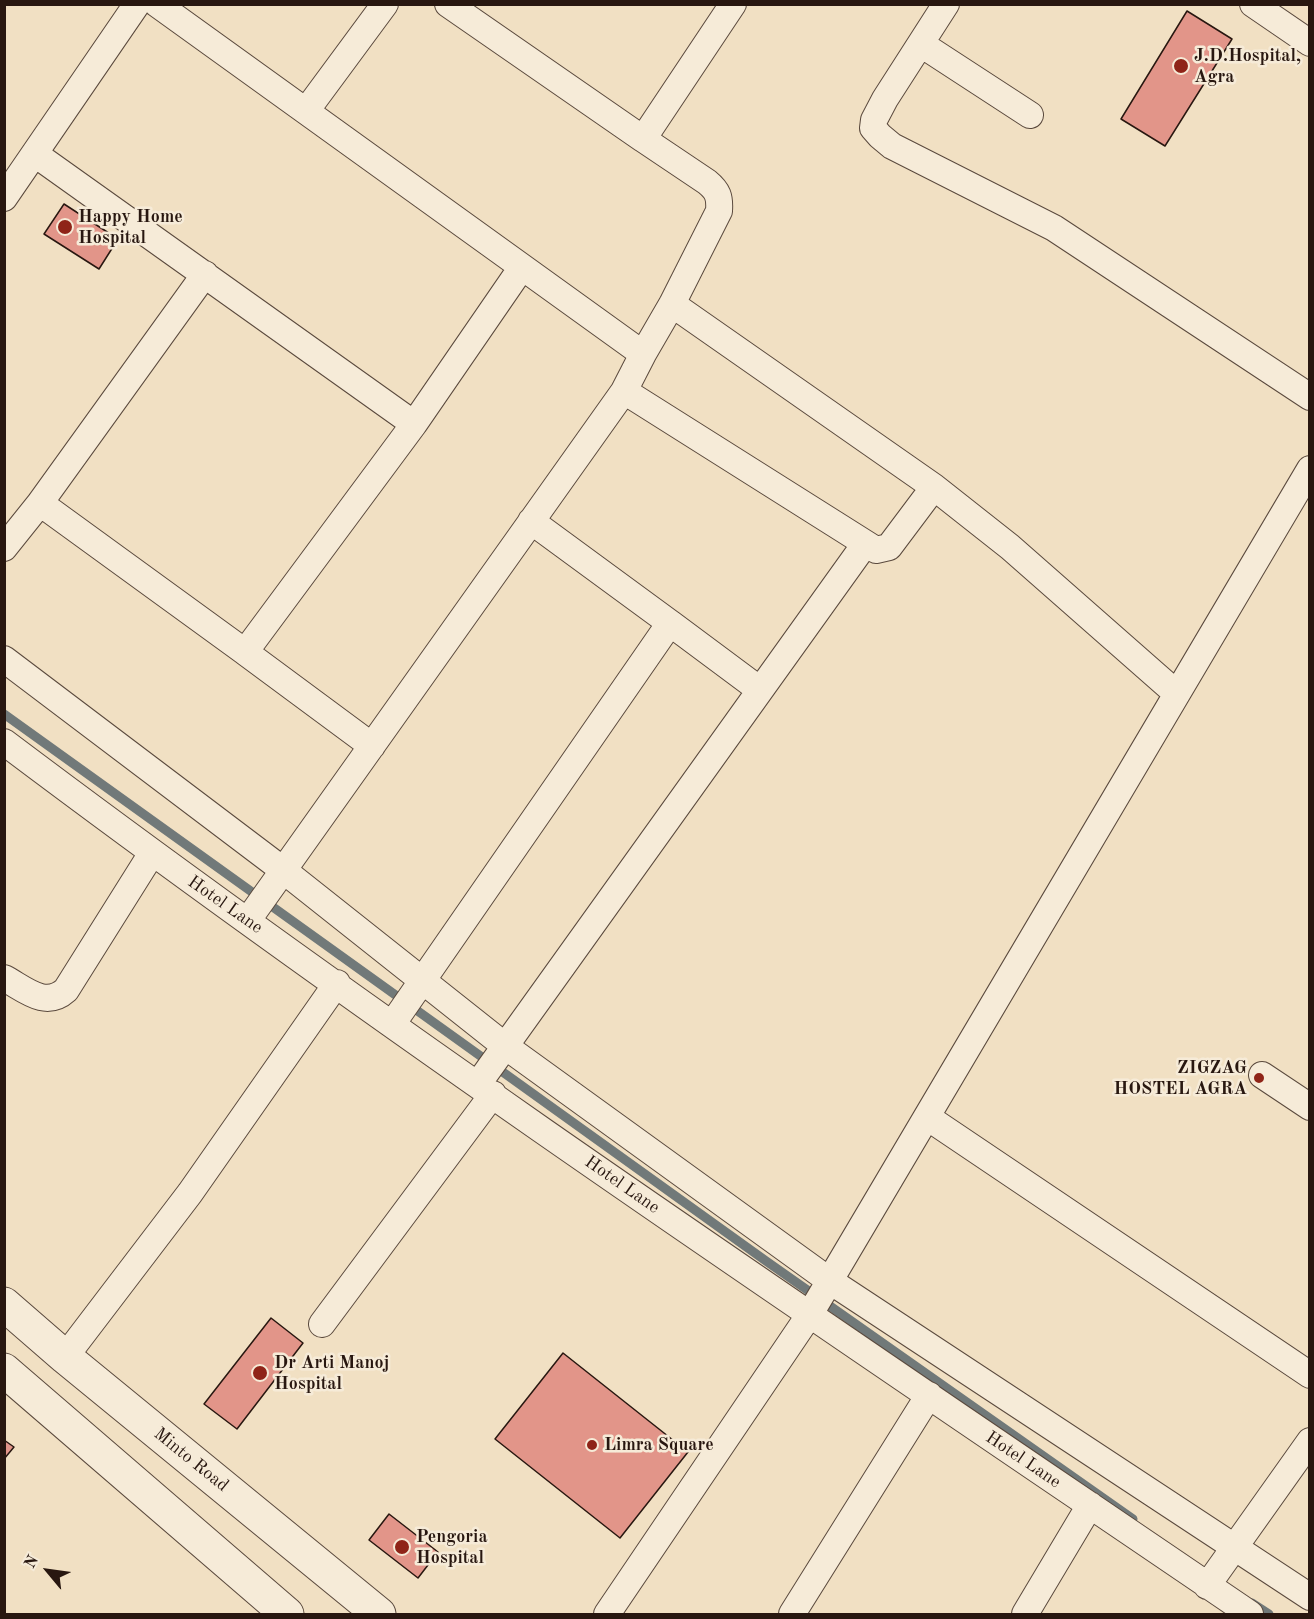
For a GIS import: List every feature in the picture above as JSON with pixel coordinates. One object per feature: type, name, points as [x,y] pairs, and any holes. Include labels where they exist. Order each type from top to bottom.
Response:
[{"type":"street","points":[[4,198],[137,4]]},
{"type":"street","points":[[157,4],[642,354]]},
{"type":"street","points":[[306,111],[385,4]]},
{"type":"street","points":[[248,920],[624,391],[642,354],[672,304],[718,211],[717,190],[707,182],[448,4]]},
{"type":"street","points":[[643,139],[733,4]]},
{"type":"street","points":[[946,4],[874,120],[873,128],[879,136],[892,146],[1054,228],[1310,397]]},
{"type":"street","points":[[1253,4],[1310,43]]},
{"type":"street","points":[[921,44],[1030,115]]},
{"type":"street","points":[[35,154],[414,424]]},
{"type":"street","points":[[245,652],[414,424],[522,267]]},
{"type":"street","points":[[4,548],[40,503],[205,274]]},
{"type":"street","points":[[672,304],[934,487],[1010,547],[1176,693]]},
{"type":"street","points":[[624,391],[876,550],[889,547],[934,487]]},
{"type":"street","points":[[607,1614],[810,1314],[1310,470]]},
{"type":"street","points":[[40,503],[372,746]]},
{"type":"street","points":[[531,521],[760,690]]},
{"type":"street","points":[[322,1324],[485,1089],[505,1046],[865,544]]},
{"type":"street","points":[[393,1023],[670,623]]},
{"type":"street","points":[[4,659],[505,1046],[827,1285],[1229,1555],[1310,1597]]},
{"type":"street","name":"Hotel Lane","points":[[4,742],[152,853],[615,1181],[1250,1614]]},
{"type":"street","points":[[4,978],[33,994],[47,999],[57,998],[66,990],[152,853]]},
{"type":"street","points":[[65,1357],[190,1193],[336,983]]},
{"type":"street","points":[[1262,1075],[1310,1107]]},
{"type":"street","points":[[927,1117],[1310,1375]]},
{"type":"street","name":"Minto Road","points":[[4,1304],[65,1357],[379,1614]]},
{"type":"street","points":[[4,1371],[287,1614]]},
{"type":"street","points":[[792,1614],[929,1395]]},
{"type":"street","points":[[1207,1586],[1310,1441]]},
{"type":"street","points":[[1026,1614],[1090,1505]]},
{"type":"building","points":[[1187,11],[1232,39],[1165,146],[1121,119]]},
{"type":"building","points":[[64,204],[118,239],[99,269],[44,234]]},
{"type":"building","points":[[271,1318],[303,1343],[237,1429],[204,1404]]},
{"type":"building","name":"Limra Square","points":[[563,1353],[688,1452],[620,1538],[495,1439]]},
{"type":"building","points":[[4,1440],[14,1447],[4,1459]]},
{"type":"building","points":[[389,1514],[438,1552],[418,1578],[369,1540]]},
{"type":"waterway","points":[[4,714],[766,1261],[1133,1519]]},
{"type":"waterway","points":[[1252,1603],[1269,1614]]},
{"type":"place","name":"J.D.Hospital, Agra","points":[[1181,66]]},
{"type":"place","name":"Happy Home Hospital","points":[[65,227]]},
{"type":"place","name":"ZIGZAG HOSTEL AGRA","points":[[1259,1078]]},
{"type":"place","name":"Dr Arti Manoj Hospital","points":[[260,1373]]},
{"type":"place","name":"Limra Square","points":[[592,1445]]},
{"type":"place","name":"Pengoria Hospital","points":[[402,1547]]}]
